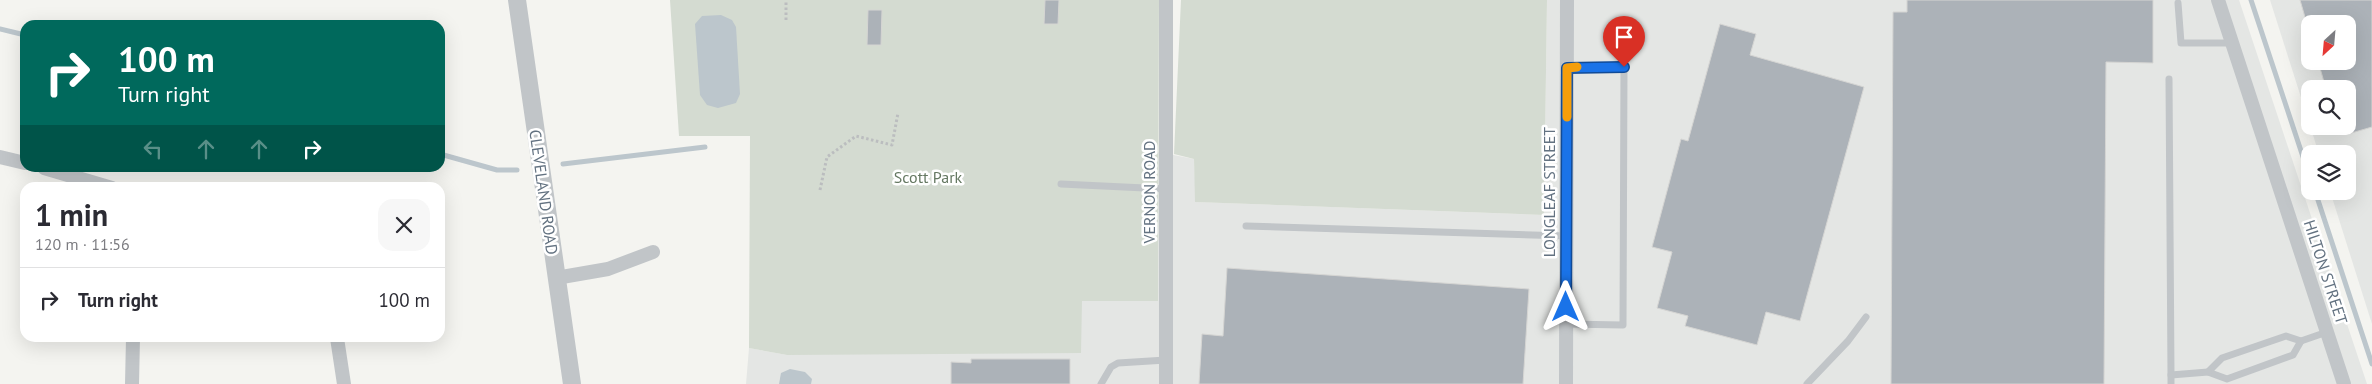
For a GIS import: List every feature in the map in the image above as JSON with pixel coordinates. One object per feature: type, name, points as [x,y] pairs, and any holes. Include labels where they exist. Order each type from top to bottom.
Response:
[{"type":"street","name":"CLEVELAND ROAD","points":[[517,0],[572,384]]},
{"type":"street","name":"VERNON ROAD","points":[[1166,0],[1166,384]]},
{"type":"street","name":"LONGLEAF STREET","points":[[1566,384],[1567,0]]},
{"type":"street","name":"HILTON STREET","points":[[2218,0],[2344,384]]},
{"type":"street","points":[[0,157],[20,162]]},
{"type":"street","points":[[58,172],[92,182]]},
{"type":"street","points":[[556,278],[608,269],[653,252]]},
{"type":"street","points":[[132,384],[133,342]]},
{"type":"street","points":[[338,342],[344,384]]},
{"type":"lane","points":[[2178,4],[2181,43],[2232,43]]},
{"type":"lane","points":[[1566,324],[1624,325],[1624,67],[1567,68]]},
{"type":"lane","points":[[2169,79],[2171,384]]},
{"type":"lane","points":[[1061,184],[1166,189]]},
{"type":"lane","points":[[1246,226],[1566,236]]},
{"type":"lane","points":[[1807,384],[1848,341],[1866,317]]},
{"type":"lane","points":[[2208,372],[2222,358],[2286,336],[2301,341],[2328,332]]},
{"type":"lane","points":[[2171,375],[2208,372],[2228,379],[2293,355],[2301,341]]},
{"type":"lane","points":[[1101,384],[1111,368],[1118,363],[1166,360]]},
{"type":"path","points":[[786,0],[786,20]]},
{"type":"path","points":[[820,190],[827,157],[856,136],[892,145],[898,113]]},
{"type":"shaded area","points":[[1547,0],[2239,0],[2301,186],[2301,200],[2306,200],[2367,384],[746,384],[749,348],[787,355],[1081,301],[1158,300],[1158,152],[1194,159],[1196,202],[1544,215]]},
{"type":"shaded area","points":[[2270,0],[2372,0],[2372,324],[2333,200],[2356,200],[2356,145],[2316,145],[2313,135],[2356,135],[2356,80],[2301,80],[2301,98]]},
{"type":"shaded area","points":[[721,15],[732,20],[736,27],[740,94],[736,103],[718,108],[707,105],[700,95],[695,24],[702,16]]},
{"type":"shaded area","points":[[790,369],[805,372],[812,379],[811,384],[779,384],[781,373]]},
{"type":"green space","name":"Scott Park","points":[[670,0],[1159,0],[1158,301],[1082,301],[1081,353],[787,355],[749,348],[750,136],[679,136]]},
{"type":"green space","points":[[1181,0],[1547,0],[1544,215],[1195,202],[1194,159],[1174,154]]},
{"type":"building","points":[[1045,0],[1059,0],[1058,24],[1044,24]]},
{"type":"building","points":[[1907,0],[2153,0],[2153,63],[2106,62],[2104,384],[1891,384],[1893,12],[1907,12]]},
{"type":"building","points":[[2300,0],[2372,0],[2372,127],[2356,132],[2356,80],[2323,80],[2321,70],[2356,70],[2356,15],[2304,15]]},
{"type":"building","points":[[868,10],[882,10],[881,45],[867,45]]},
{"type":"building","points":[[1720,24],[1756,34],[1750,55],[1864,87],[1800,321],[1766,312],[1757,345],[1685,326],[1688,316],[1657,308],[1672,252],[1652,247],[1681,139],[1688,141]]},
{"type":"building","points":[[1227,268],[1529,289],[1523,384],[1199,384],[1202,334],[1223,336]]},
{"type":"building","points":[[971,359],[1070,359],[1070,384],[951,384],[951,362],[971,363]]},
{"type":"waterway","points":[[2251,0],[2301,151]]},
{"type":"waterway","points":[[0,29],[20,34]]},
{"type":"waterway","points":[[563,164],[705,147]]},
{"type":"waterway","points":[[445,155],[497,170],[517,170]]},
{"type":"waterway","points":[[2318,200],[2372,364]]},
{"type":"slow traffic","points":[[1567,117],[1567,68],[1577,67]]},
{"type":"route","points":[[1566,307],[1567,68],[1624,67]]}]
